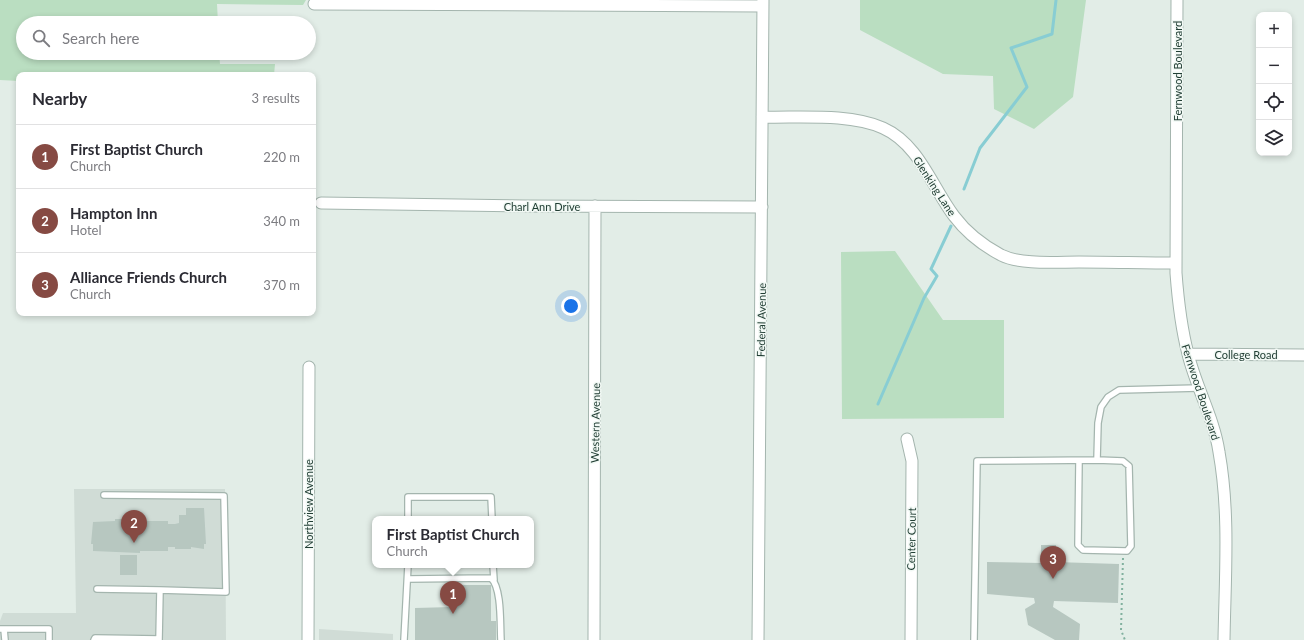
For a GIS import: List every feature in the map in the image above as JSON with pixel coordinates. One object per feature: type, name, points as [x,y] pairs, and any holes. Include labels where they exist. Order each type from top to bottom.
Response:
[{"type":"street","name":"Fernwood Boulevard","points":[[1177,0],[1176,263],[1180,317],[1188,354],[1216,437],[1222,473],[1225,518],[1224,640]]},
{"type":"street","points":[[314,4],[763,3]]},
{"type":"street","name":"Federal Avenue","points":[[758,640],[763,3]]},
{"type":"street","name":"Glenking Lane","points":[[762,117],[841,119],[883,128],[911,150],[951,211],[969,232],[1001,255],[1008,258],[1054,262],[1176,263]]},
{"type":"street","name":"Charl Ann Drive","points":[[321,203],[762,207]]},
{"type":"street","name":"Western Avenue","points":[[594,640],[595,206]]},
{"type":"street","name":"College Road","points":[[1188,354],[1304,355]]},
{"type":"street","name":"Northview Avenue","points":[[308,640],[309,368]]},
{"type":"street","name":"Center Court","points":[[907,439],[912,461],[911,640]]},
{"type":"lane","points":[[1097,460],[1098,423],[1101,407],[1108,397],[1120,390],[1139,388],[1200,388]]},
{"type":"lane","points":[[974,640],[977,462],[1097,460],[1123,461],[1130,466],[1131,546],[1127,552],[1083,550],[1078,545],[1080,461]]},
{"type":"lane","points":[[97,588],[226,592],[224,496],[104,495]]},
{"type":"lane","points":[[408,516],[408,497],[491,497],[492,516]]},
{"type":"lane","points":[[404,640],[404,606],[408,568]]},
{"type":"lane","points":[[493,568],[493,579],[496,582],[499,603],[501,640]]},
{"type":"lane","points":[[408,579],[493,579]]},
{"type":"lane","points":[[94,640],[94,638],[159,640],[160,590]]},
{"type":"lane","points":[[5,640],[2,629],[49,629],[49,640]]},
{"type":"path","points":[[1123,551],[1122,630],[1125,640]]},
{"type":"shaded area","points":[[74,489],[225,489],[226,640],[0,640],[0,621],[3,613],[76,613]]},
{"type":"shaded area","points":[[319,629],[393,634],[393,640],[319,640]]},
{"type":"green space","points":[[0,0],[306,0],[303,5],[217,4],[218,16],[16,16],[16,60],[220,60],[220,64],[275,64],[274,72],[16,72],[16,81],[0,80]]},
{"type":"green space","points":[[860,0],[1086,0],[1073,97],[1034,129],[994,109],[993,76],[943,74],[860,30]]},
{"type":"green space","points":[[895,251],[943,320],[1004,320],[1004,418],[842,419],[841,252]]},
{"type":"building","points":[[186,508],[204,508],[206,544],[204,544],[204,549],[191,547],[191,549],[175,549],[175,547],[168,547],[168,551],[140,551],[140,553],[93,551],[93,544],[91,544],[93,522],[115,521],[115,519],[140,519],[140,521],[168,521],[168,524],[175,524],[179,523],[179,515],[186,515]]},
{"type":"building","points":[[1041,545],[1056,545],[1055,562],[1119,564],[1118,603],[1054,601],[1053,607],[1080,624],[1079,640],[1055,640],[1028,625],[1025,609],[1035,603],[1034,598],[987,594],[987,562],[1041,563]]},
{"type":"building","points":[[120,555],[137,555],[137,575],[120,575]]},
{"type":"building","points":[[458,585],[491,585],[491,621],[496,621],[496,640],[415,640],[415,608],[452,607],[452,600],[458,600]]},
{"type":"waterway","points":[[964,189],[980,148],[1027,87],[1011,48],[1052,34],[1056,0]]},
{"type":"waterway","points":[[878,404],[924,298],[937,276],[931,269],[951,226]]},
{"type":"place","name":"Hampton Inn","points":[[134,543]]},
{"type":"place","name":"Alliance Friends Church","points":[[1053,579]]},
{"type":"place","name":"First Baptist Church","points":[[453,614]]}]
